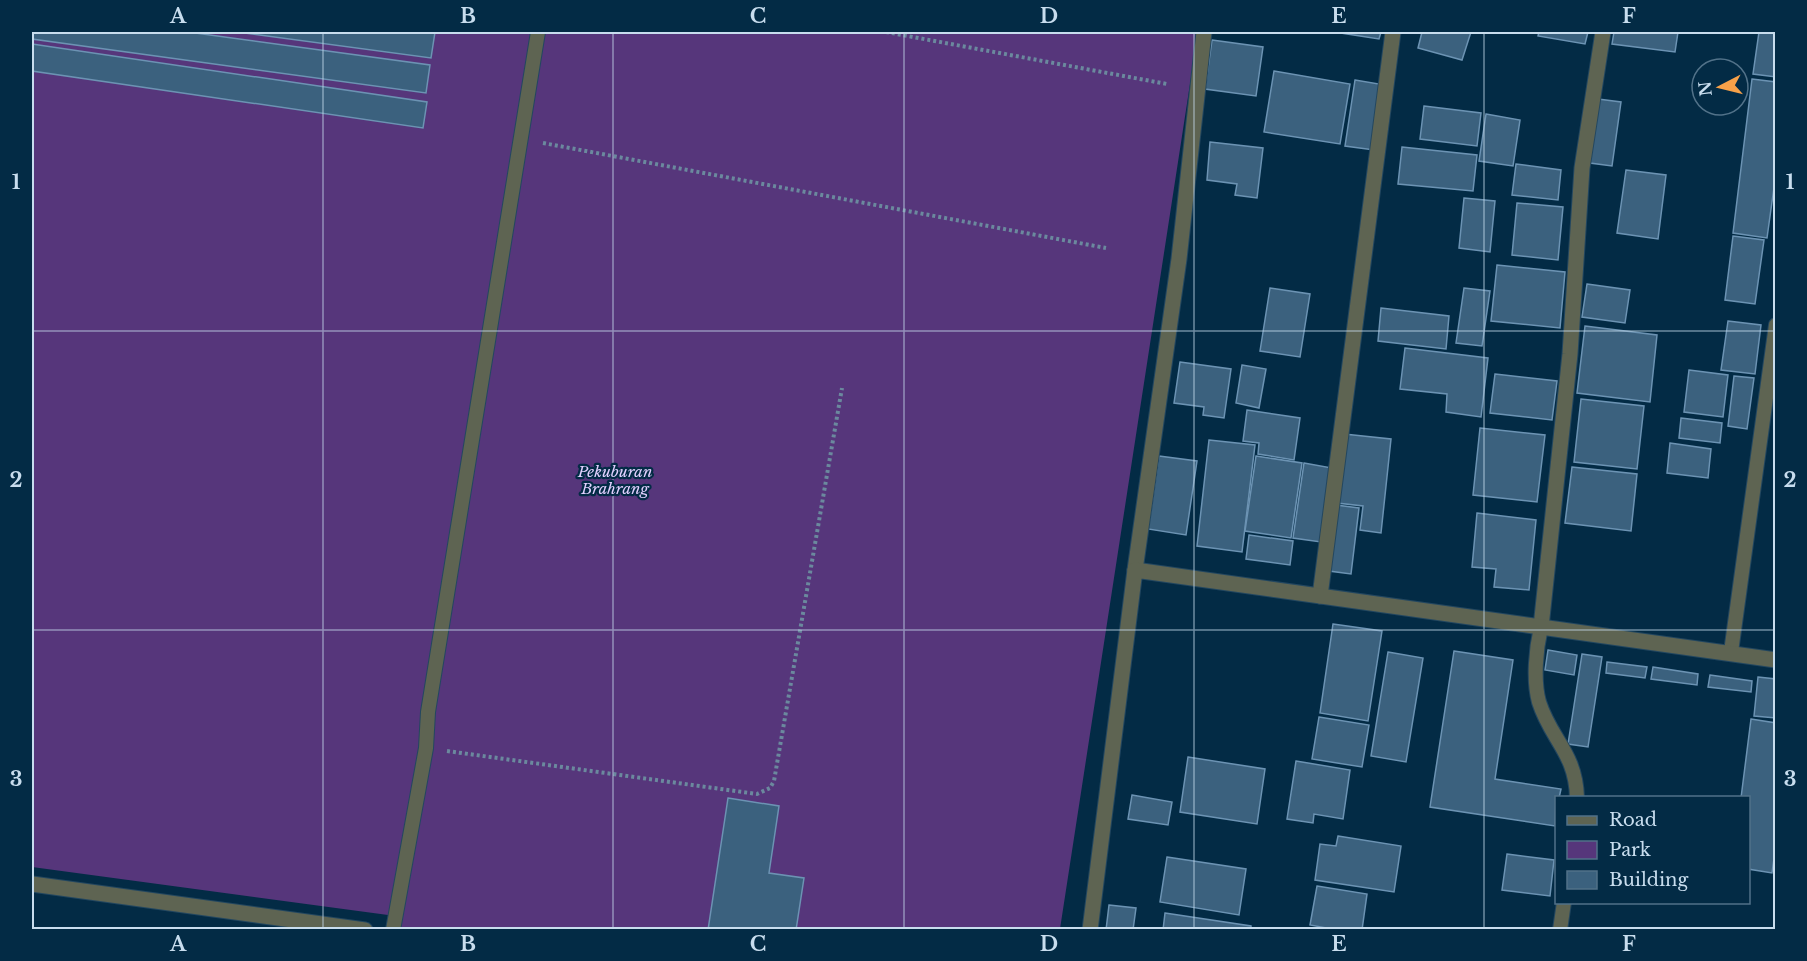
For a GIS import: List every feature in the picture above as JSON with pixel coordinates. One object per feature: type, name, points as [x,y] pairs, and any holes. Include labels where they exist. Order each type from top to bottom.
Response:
[{"type":"street","points":[[1090,930],[1135,570],[1179,259],[1204,32]]},
{"type":"street","points":[[1320,596],[1393,32]]},
{"type":"street","points":[[1541,627],[1570,354],[1582,168],[1603,32]]},
{"type":"street","points":[[1135,570],[1776,660]]},
{"type":"street","points":[[32,884],[365,930]]},
{"type":"lane","points":[[393,930],[426,748],[428,712],[538,32]]},
{"type":"lane","points":[[1731,652],[1776,325]]},
{"type":"lane","points":[[1541,627],[1537,668],[1539,702],[1569,757],[1575,773],[1577,796]]},
{"type":"lane","points":[[1560,930],[1564,904]]},
{"type":"path","points":[[886,32],[1167,84]]},
{"type":"path","points":[[521,139],[1106,248]]},
{"type":"path","points":[[426,748],[757,794],[770,788],[774,781],[842,388]]},
{"type":"green space","name":"Pekuburan Brahrang","points":[[32,32],[1198,32],[1060,929],[387,929],[388,915],[32,867]]},
{"type":"building","points":[[32,32],[188,32],[430,65],[426,93],[32,39]]},
{"type":"building","points":[[237,32],[435,32],[431,58]]},
{"type":"building","points":[[1334,32],[1381,32],[1379,39]]},
{"type":"building","points":[[1422,32],[1471,32],[1462,60],[1418,48]]},
{"type":"building","points":[[1539,32],[1588,32],[1585,44],[1538,36]]},
{"type":"building","points":[[1614,32],[1678,32],[1675,52],[1612,44]]},
{"type":"building","points":[[1759,32],[1776,32],[1776,77],[1753,74]]},
{"type":"building","points":[[1212,40],[1263,47],[1256,96],[1205,89]]},
{"type":"building","points":[[32,44],[427,102],[423,128],[32,71]]},
{"type":"building","points":[[1274,71],[1350,84],[1340,144],[1264,132]]},
{"type":"building","points":[[1752,79],[1776,82],[1776,173],[1767,238],[1733,233],[1747,117],[1750,117]]},
{"type":"building","points":[[1355,80],[1385,85],[1374,150],[1345,146]]},
{"type":"building","points":[[1598,99],[1621,102],[1612,166],[1590,163]]},
{"type":"building","points":[[1424,106],[1481,113],[1477,146],[1420,139]]},
{"type":"building","points":[[1486,114],[1520,120],[1513,166],[1479,161]]},
{"type":"building","points":[[1210,142],[1263,148],[1257,198],[1235,195],[1237,184],[1207,180]]},
{"type":"building","points":[[1402,147],[1477,155],[1473,191],[1398,184]]},
{"type":"building","points":[[1516,164],[1561,170],[1558,200],[1512,195]]},
{"type":"building","points":[[1626,170],[1666,175],[1658,239],[1617,233]]},
{"type":"building","points":[[1464,198],[1495,201],[1490,252],[1459,248]]},
{"type":"building","points":[[1517,203],[1563,207],[1558,260],[1512,255]]},
{"type":"building","points":[[1733,236],[1764,240],[1755,304],[1725,300]]},
{"type":"building","points":[[1497,265],[1565,272],[1560,328],[1491,321]]},
{"type":"building","points":[[1587,284],[1630,290],[1625,323],[1582,317]]},
{"type":"building","points":[[1270,288],[1310,294],[1300,357],[1260,351]]},
{"type":"building","points":[[1464,288],[1490,291],[1482,346],[1456,343]]},
{"type":"building","points":[[1381,308],[1449,316],[1446,349],[1378,341]]},
{"type":"building","points":[[1728,321],[1761,325],[1755,374],[1721,370]]},
{"type":"building","points":[[1585,326],[1657,335],[1650,402],[1577,393]]},
{"type":"building","points":[[1405,348],[1488,358],[1481,417],[1446,412],[1447,394],[1400,389]]},
{"type":"building","points":[[1180,362],[1231,369],[1224,418],[1203,415],[1204,407],[1174,403]]},
{"type":"building","points":[[1242,365],[1266,369],[1259,408],[1236,403]]},
{"type":"building","points":[[1689,370],[1728,375],[1723,417],[1684,412]]},
{"type":"building","points":[[1495,374],[1557,381],[1552,420],[1490,413]]},
{"type":"building","points":[[1734,376],[1754,378],[1747,429],[1728,426]]},
{"type":"building","points":[[1581,399],[1644,406],[1637,469],[1574,462]]},
{"type":"building","points":[[1247,410],[1300,418],[1294,460],[1258,454],[1259,443],[1243,441]]},
{"type":"building","points":[[1681,418],[1722,423],[1720,443],[1679,438]]},
{"type":"building","points":[[1480,428],[1545,435],[1537,502],[1473,495]]},
{"type":"building","points":[[1344,434],[1391,439],[1381,533],[1360,530],[1363,506],[1337,503]]},
{"type":"building","points":[[1209,440],[1255,445],[1242,552],[1197,546]]},
{"type":"building","points":[[1670,443],[1711,449],[1708,478],[1667,473]]},
{"type":"building","points":[[1159,456],[1197,461],[1186,535],[1148,529]]},
{"type":"building","points":[[1256,456],[1302,463],[1291,538],[1245,531]]},
{"type":"building","points":[[1304,463],[1332,468],[1321,542],[1293,538]]},
{"type":"building","points":[[1572,467],[1637,474],[1631,531],[1565,523]]},
{"type":"building","points":[[1336,505],[1359,508],[1351,574],[1329,571]]},
{"type":"building","points":[[1477,513],[1536,520],[1529,590],[1494,587],[1496,569],[1472,567]]},
{"type":"building","points":[[1249,535],[1293,541],[1290,565],[1246,559]]},
{"type":"building","points":[[1333,624],[1382,631],[1368,721],[1320,713]]},
{"type":"building","points":[[1548,650],[1577,655],[1574,675],[1545,670]]},
{"type":"building","points":[[1454,651],[1513,660],[1495,779],[1561,789],[1559,796],[1555,796],[1555,826],[1430,807]]},
{"type":"building","points":[[1388,652],[1423,658],[1406,762],[1371,756]]},
{"type":"building","points":[[1582,654],[1602,657],[1588,747],[1568,744]]},
{"type":"building","points":[[1607,662],[1647,667],[1645,678],[1606,673]]},
{"type":"building","points":[[1653,667],[1698,674],[1697,685],[1651,679]]},
{"type":"building","points":[[1710,675],[1752,681],[1751,692],[1708,687]]},
{"type":"building","points":[[1758,677],[1776,679],[1776,718],[1754,716]]},
{"type":"building","points":[[1319,717],[1369,725],[1362,767],[1312,759]]},
{"type":"building","points":[[1751,719],[1776,723],[1776,844],[1772,873],[1750,869],[1750,796],[1741,796]]},
{"type":"building","points":[[1188,757],[1265,769],[1257,824],[1180,812]]},
{"type":"building","points":[[1296,761],[1350,770],[1343,819],[1314,814],[1313,823],[1287,819]]},
{"type":"building","points":[[1132,795],[1172,802],[1168,825],[1128,819]]},
{"type":"building","points":[[728,798],[779,806],[769,873],[804,878],[796,930],[708,930]]},
{"type":"building","points":[[1338,836],[1401,846],[1394,892],[1315,880],[1320,844],[1336,846]]},
{"type":"building","points":[[1507,854],[1554,860],[1550,896],[1502,890]]},
{"type":"building","points":[[1167,857],[1246,869],[1239,915],[1160,902]]},
{"type":"building","points":[[1317,886],[1367,894],[1362,930],[1337,930],[1310,925]]},
{"type":"building","points":[[1109,905],[1136,908],[1133,930],[1106,930]]},
{"type":"building","points":[[1165,913],[1251,926],[1251,930],[1163,930]]}]
